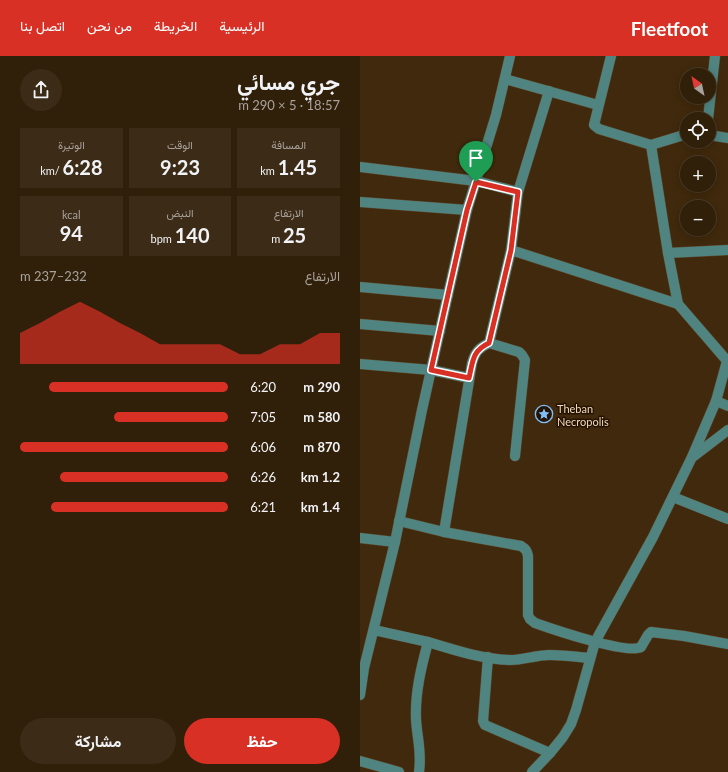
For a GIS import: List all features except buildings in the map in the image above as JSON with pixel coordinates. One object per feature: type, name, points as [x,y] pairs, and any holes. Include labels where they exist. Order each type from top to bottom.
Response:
[{"type":"street","points":[[360,694],[364,668],[395,542],[431,370],[467,210],[496,115],[510,56]]},
{"type":"street","points":[[611,56],[593,122],[596,128],[651,145],[680,136]]},
{"type":"street","points":[[709,112],[715,56]]},
{"type":"street","points":[[505,79],[598,105]]},
{"type":"street","points":[[489,343],[511,250],[518,192],[549,91]]},
{"type":"street","points":[[716,136],[728,138]]},
{"type":"street","points":[[535,771],[563,737],[571,724],[595,642],[653,537],[692,457],[716,401],[727,362],[678,304],[668,253],[651,145]]},
{"type":"street","points":[[360,167],[476,182],[518,192]]},
{"type":"street","points":[[360,202],[467,210]]},
{"type":"street","points":[[511,250],[678,304]]},
{"type":"street","points":[[668,253],[728,250]]},
{"type":"street","points":[[360,287],[448,295]]},
{"type":"street","points":[[360,324],[440,331]]},
{"type":"street","points":[[444,532],[469,378],[476,351],[480,347],[489,343],[519,352],[525,360],[515,456]]},
{"type":"street","points":[[360,364],[431,370],[469,378]]},
{"type":"street","points":[[716,401],[728,406]]},
{"type":"street","points":[[692,457],[728,430]]},
{"type":"street","points":[[673,497],[728,519]]},
{"type":"street","points":[[399,521],[444,532],[521,546],[524,548],[528,556],[528,615],[535,623],[595,642],[634,649],[638,649],[651,632],[728,644]]},
{"type":"street","points":[[360,538],[395,542]]},
{"type":"street","points":[[374,630],[428,642],[450,649],[508,660],[520,660],[550,655],[590,658]]},
{"type":"street","points":[[419,772],[420,751],[416,721],[417,686],[428,642]]},
{"type":"street","points":[[488,657],[484,724],[550,753]]},
{"type":"street","points":[[360,761],[399,772]]},
{"type":"place","name":"Theban Necropolis","points":[[544,414]]},
{"type":"route","points":[[476,182],[518,192],[511,250],[489,343],[480,347],[476,351],[469,378],[431,370],[467,210],[476,182]]}]
